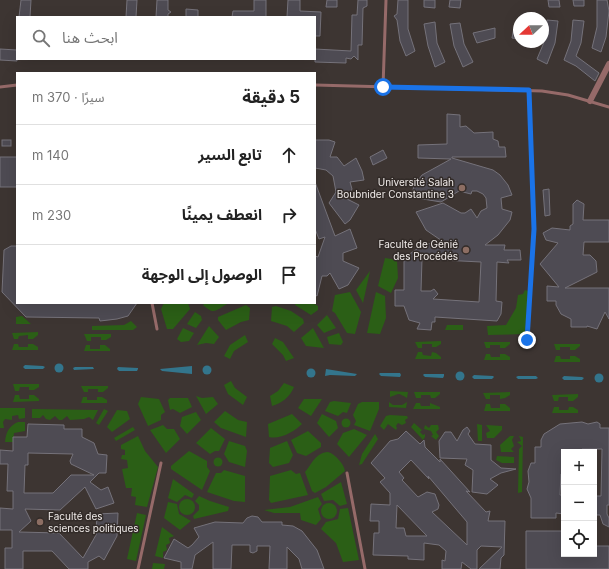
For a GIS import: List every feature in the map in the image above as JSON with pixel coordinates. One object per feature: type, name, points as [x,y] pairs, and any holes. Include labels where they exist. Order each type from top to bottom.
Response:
[{"type":"street","points":[[590,101],[609,64]]},
{"type":"lane","points":[[383,87],[386,0]]},
{"type":"lane","points":[[0,87],[16,85]]},
{"type":"lane","points":[[316,85],[529,90],[568,95],[609,107]]},
{"type":"lane","points":[[527,340],[534,229],[529,90]]},
{"type":"lane","points":[[152,304],[157,329]]},
{"type":"lane","points":[[138,569],[161,463]]},
{"type":"lane","points":[[347,473],[365,569]]},
{"type":"green space","points":[[385,258],[397,260],[398,278],[391,293],[378,286]]},
{"type":"green space","points":[[370,271],[363,303],[356,290]]},
{"type":"green space","points":[[525,290],[528,291],[525,334],[488,335],[487,326],[506,325],[516,308],[518,295],[523,294]]},
{"type":"green space","points":[[350,292],[361,312],[355,334],[347,333],[335,313],[332,311],[335,295]]},
{"type":"green space","points":[[376,292],[385,296],[386,318],[380,334],[367,333]]},
{"type":"green space","points":[[164,304],[188,304],[190,309],[173,329],[167,329],[161,309]]},
{"type":"green space","points":[[227,304],[215,311],[210,310],[203,305]]},
{"type":"green space","points":[[315,304],[318,306],[318,310],[311,315],[295,305]]},
{"type":"green space","points":[[246,305],[250,308],[249,320],[241,322],[226,330],[218,320],[218,317]]},
{"type":"green space","points":[[276,306],[291,311],[303,319],[304,323],[294,332],[287,326],[271,321],[272,307]]},
{"type":"green space","points":[[195,312],[201,316],[202,320],[196,328],[187,324]]},
{"type":"green space","points":[[327,315],[336,328],[324,333],[317,325]]},
{"type":"green space","points":[[22,316],[31,324],[16,324],[16,317]]},
{"type":"green space","points":[[131,321],[137,327],[133,330],[92,330],[92,326],[124,325]]},
{"type":"green space","points":[[447,325],[463,325],[463,330],[445,330]]},
{"type":"green space","points":[[209,326],[219,337],[214,344],[206,343],[197,345]]},
{"type":"green space","points":[[183,328],[194,333],[189,341],[181,342],[177,339]]},
{"type":"green space","points":[[313,328],[324,348],[306,346],[301,338]]},
{"type":"green space","points":[[38,332],[38,335],[33,339],[28,339],[28,335],[19,336],[18,339],[14,339],[12,333]]},
{"type":"green space","points":[[339,333],[343,342],[341,345],[329,344],[327,337]]},
{"type":"green space","points":[[84,334],[111,334],[111,337],[106,340],[101,340],[101,337],[91,337],[91,341],[87,341]]},
{"type":"green space","points":[[245,335],[248,342],[234,351],[230,359],[224,356],[230,345]]},
{"type":"green space","points":[[275,338],[283,342],[294,358],[286,361],[283,355],[272,344]]},
{"type":"green space","points":[[441,341],[441,344],[436,347],[432,347],[432,344],[422,344],[422,348],[418,348],[415,342]]},
{"type":"green space","points":[[484,342],[510,342],[510,344],[505,348],[500,348],[500,345],[490,345],[490,348],[486,348]]},
{"type":"green space","points":[[14,344],[18,344],[19,347],[28,347],[28,344],[33,344],[38,347],[38,350],[12,350]]},
{"type":"green space","points":[[554,344],[580,344],[580,346],[575,350],[570,350],[570,347],[560,347],[560,350],[556,350]]},
{"type":"green space","points":[[86,345],[90,345],[90,349],[100,349],[100,345],[105,345],[110,349],[110,351],[84,351]]},
{"type":"green space","points":[[418,352],[422,352],[423,355],[431,356],[432,352],[436,353],[441,357],[441,359],[415,359]]},
{"type":"green space","points":[[486,354],[490,354],[491,357],[500,357],[500,354],[505,354],[510,357],[510,360],[484,360]]},
{"type":"green space","points":[[556,356],[560,356],[561,359],[570,359],[570,356],[575,356],[580,359],[580,362],[554,362]]},
{"type":"green space","points":[[231,381],[235,388],[247,397],[243,405],[228,394],[224,385]]},
{"type":"green space","points":[[284,383],[294,387],[292,391],[285,399],[272,406],[270,396],[278,391]]},
{"type":"green space","points":[[13,384],[39,384],[39,387],[34,390],[29,390],[29,387],[20,387],[19,391],[15,391]]},
{"type":"green space","points":[[81,386],[108,386],[108,388],[103,392],[98,392],[98,389],[88,389],[88,392],[84,392]]},
{"type":"green space","points":[[390,391],[408,392],[407,398],[398,394],[390,397]]},
{"type":"green space","points":[[414,392],[440,392],[440,394],[435,398],[431,398],[430,395],[421,395],[421,398],[416,398]]},
{"type":"green space","points":[[510,392],[510,395],[500,399],[500,395],[490,395],[490,399],[486,399],[483,393]]},
{"type":"green space","points":[[578,394],[578,397],[573,401],[568,401],[568,397],[559,397],[558,401],[554,401],[552,395]]},
{"type":"green space","points":[[15,395],[19,395],[20,399],[29,399],[29,395],[34,395],[39,399],[39,401],[13,402]]},
{"type":"green space","points":[[196,396],[202,398],[213,397],[218,404],[206,414]]},
{"type":"green space","points":[[83,397],[87,397],[87,400],[97,400],[97,397],[102,397],[107,400],[107,403],[81,403]]},
{"type":"green space","points":[[141,397],[159,399],[165,412],[161,415],[161,420],[148,426],[138,404]]},
{"type":"green space","points":[[170,398],[188,398],[192,407],[180,413],[173,409],[170,410],[168,400]]},
{"type":"green space","points":[[304,399],[322,399],[311,416],[298,408]]},
{"type":"green space","points":[[330,402],[351,403],[347,413],[343,412],[338,416],[325,411]]},
{"type":"green space","points":[[362,402],[379,402],[379,409],[370,431],[354,425],[356,421],[353,415],[358,404]]},
{"type":"green space","points":[[389,402],[393,405],[402,405],[407,402],[406,408],[389,407]]},
{"type":"green space","points":[[416,403],[420,403],[421,406],[430,406],[430,403],[440,407],[440,409],[413,409]]},
{"type":"green space","points":[[486,404],[490,404],[491,408],[500,408],[500,404],[505,404],[510,408],[510,411],[484,411]]},
{"type":"green space","points":[[554,407],[559,407],[559,410],[568,410],[569,407],[573,407],[578,410],[578,413],[552,413]]},
{"type":"green space","points":[[0,408],[25,408],[25,418],[19,419],[18,415],[12,416],[12,420],[5,419],[3,422],[4,428],[0,428]]},
{"type":"green space","points":[[32,409],[98,410],[93,420],[89,417],[70,420],[67,416],[62,420],[59,420],[55,416],[50,420],[46,419],[43,415],[40,418],[32,418]]},
{"type":"green space","points":[[104,409],[108,411],[99,425],[96,423]]},
{"type":"green space","points":[[117,410],[127,411],[130,419],[112,432],[107,427]]},
{"type":"green space","points":[[225,411],[238,420],[247,422],[246,437],[221,428],[214,422]]},
{"type":"green space","points":[[196,412],[201,420],[187,434],[180,426],[182,417]]},
{"type":"green space","points":[[292,414],[302,424],[291,432],[282,436],[273,438],[269,437],[268,424]]},
{"type":"green space","points":[[322,414],[336,421],[338,428],[329,437],[317,423]]},
{"type":"green space","points":[[386,416],[407,416],[408,418],[405,420],[406,423],[402,425],[398,423],[396,430],[388,424],[384,430],[380,426]]},
{"type":"green space","points":[[344,419],[348,419],[350,423],[348,427],[344,427],[342,425],[342,421]]},
{"type":"green space","points":[[18,422],[25,422],[25,431],[14,433],[13,442],[5,442],[8,430],[12,425]]},
{"type":"green space","points":[[414,423],[422,430],[420,432],[423,435],[425,434],[423,440],[411,427]]},
{"type":"green space","points":[[477,424],[482,425],[482,441],[478,441]]},
{"type":"green space","points":[[163,425],[167,429],[174,429],[180,439],[166,453],[150,430]]},
{"type":"green space","points":[[425,425],[429,428],[431,425],[438,425],[439,429],[436,432],[439,436],[436,440],[431,436],[433,435],[431,431],[424,429]]},
{"type":"green space","points":[[486,425],[502,426],[502,430],[494,438],[487,438],[486,433],[490,431]]},
{"type":"green space","points":[[133,427],[135,430],[116,441],[114,438]]},
{"type":"green space","points":[[211,428],[225,439],[219,451],[215,451],[210,454],[196,443]]},
{"type":"green space","points":[[354,429],[367,435],[349,457],[337,444],[343,433]]},
{"type":"green space","points":[[308,431],[321,443],[321,447],[306,456],[297,453],[291,440]]},
{"type":"green space","points":[[375,434],[378,439],[362,464],[359,465],[362,454]]},
{"type":"green space","points":[[138,436],[145,451],[158,467],[147,507],[135,505],[136,497],[131,496],[132,488],[126,488],[122,469],[128,468],[127,460],[121,459],[122,455],[125,455],[125,450],[121,449],[121,445]]},
{"type":"green space","points":[[510,436],[514,436],[512,440],[514,446],[511,449],[514,452],[501,452],[500,445]]},
{"type":"green space","points":[[519,436],[523,437],[522,492],[518,493],[519,449],[522,446],[517,442],[521,441]]},
{"type":"green space","points":[[229,441],[245,446],[247,451],[245,467],[229,462],[224,454]]},
{"type":"green space","points":[[287,441],[293,455],[289,463],[273,467],[269,463],[270,448]]},
{"type":"green space","points":[[189,451],[207,461],[207,467],[210,471],[202,490],[171,469],[171,466]]},
{"type":"green space","points":[[328,452],[339,460],[345,471],[326,487],[315,493],[312,491],[305,472],[314,459],[320,454]]},
{"type":"green space","points":[[497,456],[514,457],[514,463],[502,463],[496,460]]},
{"type":"green space","points":[[216,458],[220,458],[222,462],[220,466],[216,466],[214,464],[214,460]]},
{"type":"green space","points":[[224,470],[245,476],[245,502],[234,501],[207,492],[216,473],[221,473]]},
{"type":"green space","points":[[291,470],[296,474],[300,473],[308,495],[271,503],[269,500],[270,476]]},
{"type":"green space","points":[[173,479],[194,494],[192,498],[185,495],[177,502],[168,498]]},
{"type":"green space","points":[[341,482],[347,504],[340,506],[333,500],[324,501],[321,494]]},
{"type":"green space","points":[[199,496],[229,507],[228,511],[194,519],[193,516],[199,510],[199,505],[195,501]]},
{"type":"green space","points":[[318,497],[322,504],[318,509],[321,519],[316,525],[301,520],[300,513],[274,513],[264,510],[290,507]]},
{"type":"green space","points":[[187,499],[193,501],[195,507],[193,513],[187,515],[181,513],[179,507],[181,501]]},
{"type":"green space","points":[[168,502],[177,504],[179,514],[191,521],[180,530],[164,518]]},
{"type":"green space","points":[[326,503],[332,503],[337,508],[335,517],[332,519],[326,519],[321,514],[321,508]]},
{"type":"green space","points":[[348,508],[359,560],[343,562],[336,543],[321,529],[326,522],[338,519],[340,509]]},
{"type":"green space","points":[[137,513],[146,515],[136,561],[127,559]]},
{"type":"green space","points":[[162,527],[174,536],[169,538],[170,543],[166,545],[167,550],[163,552],[163,558],[155,556]]},
{"type":"green space","points":[[153,563],[165,564],[164,569],[152,569]]},
{"type":"water","points":[[59,363],[64,368],[59,373],[54,368]]},
{"type":"water","points":[[25,365],[45,367],[43,369],[25,369],[23,367]]},
{"type":"water","points":[[192,366],[192,374],[162,371],[160,369]]},
{"type":"water","points":[[205,366],[209,366],[211,370],[209,374],[205,374],[203,372],[203,368]]},
{"type":"water","points":[[93,367],[94,369],[74,370],[73,368]]},
{"type":"water","points":[[118,367],[138,369],[137,371],[119,371],[117,369]]},
{"type":"water","points":[[309,369],[313,369],[315,373],[313,377],[309,377],[307,375],[307,371]]},
{"type":"water","points":[[326,369],[357,374],[355,376],[325,376]]},
{"type":"water","points":[[460,371],[465,376],[460,381],[455,376]]},
{"type":"water","points":[[400,373],[401,375],[400,377],[381,376],[379,374]]},
{"type":"water","points":[[599,373],[604,378],[599,383],[594,378]]},
{"type":"water","points":[[444,374],[444,376],[443,378],[425,377],[423,375]]},
{"type":"water","points":[[474,375],[494,377],[492,379],[474,379],[472,377]]},
{"type":"water","points":[[536,376],[538,378],[518,379],[516,377]]},
{"type":"water","points":[[564,376],[584,378],[582,380],[564,380],[562,378]]},
{"type":"building","points":[[21,0],[31,0],[30,16],[19,16]]},
{"type":"building","points":[[127,0],[137,0],[136,16],[126,16]]},
{"type":"building","points":[[157,0],[168,0],[168,10],[171,12],[168,16],[156,16]]},
{"type":"building","points":[[254,0],[266,0],[266,16],[232,16],[233,11],[254,11]]},
{"type":"building","points":[[288,0],[300,0],[300,11],[321,12],[320,36],[316,36],[316,16],[287,16]]},
{"type":"building","points":[[327,0],[337,0],[337,7],[326,7]]},
{"type":"building","points":[[358,0],[367,0],[367,6],[363,8],[362,45],[358,45],[358,60],[354,56],[351,59],[346,58],[346,63],[315,62],[316,49],[351,51],[352,15],[357,15]]},
{"type":"building","points":[[398,0],[408,0],[408,29],[415,51],[406,56],[400,41],[397,20],[394,16],[397,14]]},
{"type":"building","points":[[424,0],[435,0],[435,8],[424,7]]},
{"type":"building","points":[[450,0],[461,0],[460,8],[449,7]]},
{"type":"building","points":[[548,0],[559,0],[560,7],[549,7]]},
{"type":"building","points":[[573,0],[584,0],[584,6],[574,6]]},
{"type":"building","points":[[597,0],[607,0],[609,11],[606,37],[601,52],[592,48],[597,27]]},
{"type":"building","points":[[186,9],[198,10],[198,16],[186,16]]},
{"type":"building","points":[[549,20],[558,21],[555,43],[547,64],[537,59],[542,48],[549,48]]},
{"type":"building","points":[[573,20],[584,21],[581,43],[576,56],[599,73],[595,81],[576,66],[564,60],[571,41]]},
{"type":"building","points":[[435,22],[437,43],[445,62],[435,67],[428,46],[424,24]]},
{"type":"building","points":[[460,23],[464,44],[473,62],[463,67],[454,46],[450,24]]},
{"type":"building","points":[[495,28],[495,38],[477,43],[473,33]]},
{"type":"building","points":[[0,49],[16,50],[17,61],[0,60]]},
{"type":"building","points":[[447,114],[460,115],[460,127],[466,126],[474,133],[493,132],[493,139],[498,141],[499,147],[505,147],[506,157],[452,158],[493,170],[500,175],[508,185],[512,195],[501,198],[502,209],[512,212],[510,220],[498,235],[485,245],[505,245],[504,250],[520,250],[521,260],[507,260],[509,263],[497,262],[496,301],[502,302],[501,314],[497,321],[435,317],[435,322],[432,322],[431,330],[417,329],[420,323],[409,320],[404,306],[395,306],[395,290],[404,290],[404,255],[408,255],[417,249],[417,244],[445,243],[426,230],[416,212],[443,203],[461,213],[465,213],[471,209],[477,218],[481,211],[487,208],[486,198],[483,194],[477,191],[472,191],[471,194],[459,191],[441,202],[411,197],[414,186],[422,175],[451,159],[418,158],[418,145],[447,144]],"holes":[[[422,259],[481,262],[479,302],[433,299],[438,294],[434,289],[431,291],[421,291]]]},
{"type":"building","points":[[2,140],[11,140],[11,146],[2,146]]},
{"type":"building","points":[[316,140],[329,140],[335,142],[330,157],[337,157],[344,166],[356,158],[362,171],[364,180],[350,182],[352,189],[347,199],[359,205],[350,220],[345,224],[329,203],[336,192],[333,176],[326,170],[316,168]]},
{"type":"building","points":[[383,150],[387,158],[373,165],[370,157]]},
{"type":"building","points":[[0,157],[16,157],[16,187],[0,187]]},
{"type":"building","points":[[316,185],[335,236],[350,229],[357,248],[343,253],[343,261],[359,268],[348,285],[339,289],[330,273],[327,276],[322,276],[317,296],[316,256],[318,257],[325,237],[319,239],[316,232]]},
{"type":"building","points":[[549,189],[550,215],[545,216],[543,190]]},
{"type":"building","points":[[577,200],[584,204],[583,220],[609,220],[609,242],[584,242],[583,255],[590,255],[596,261],[597,272],[565,288],[609,288],[609,319],[605,312],[597,329],[587,326],[571,327],[571,319],[561,314],[556,305],[556,301],[547,301],[547,286],[559,287],[540,264],[558,243],[546,240],[543,233],[552,228],[570,230],[570,226],[573,224],[573,204]]},
{"type":"building","points":[[11,246],[16,246],[16,304],[136,304],[128,316],[117,319],[100,321],[99,318],[26,317],[2,292],[4,250]]},
{"type":"building","points":[[582,422],[588,424],[597,422],[600,424],[600,428],[609,428],[609,505],[607,505],[607,514],[609,518],[609,527],[603,524],[600,515],[597,515],[597,496],[601,496],[602,449],[561,449],[561,514],[556,513],[556,518],[531,518],[531,498],[527,489],[529,482],[528,471],[531,463],[535,463],[535,447],[541,447],[541,440],[544,434],[560,424]]},
{"type":"building","points":[[28,424],[64,425],[64,429],[82,429],[82,437],[94,443],[98,454],[107,455],[106,473],[99,473],[90,482],[101,490],[108,487],[114,503],[96,509],[85,487],[60,510],[25,509],[31,521],[19,532],[59,533],[83,558],[96,535],[97,514],[118,513],[117,536],[104,560],[99,556],[88,562],[88,569],[69,569],[52,551],[23,551],[23,569],[5,569],[5,548],[12,548],[12,530],[0,530],[0,508],[13,509],[13,491],[7,491],[8,464],[0,464],[0,450],[13,451],[13,437],[27,437]],"holes":[[[28,453],[73,454],[70,461],[71,464],[94,475],[71,475],[53,493],[24,493],[25,465],[28,465]]]},
{"type":"building","points":[[467,427],[470,431],[468,434],[475,444],[491,445],[491,460],[501,468],[516,469],[501,473],[490,479],[498,485],[487,494],[472,492],[473,470],[465,465],[467,459],[440,458],[439,441],[445,432],[451,432],[457,441],[463,430]]},
{"type":"building","points":[[406,431],[420,444],[424,440],[425,447],[440,462],[440,459],[470,492],[466,491],[486,512],[490,511],[488,521],[505,521],[504,555],[501,558],[500,569],[479,569],[502,547],[481,546],[477,550],[477,569],[471,569],[462,562],[461,569],[442,569],[442,560],[445,561],[446,551],[439,545],[424,543],[424,560],[408,559],[408,556],[373,555],[374,533],[379,533],[379,521],[370,521],[371,504],[390,505],[390,493],[380,482],[385,478],[371,463],[390,441],[398,439]],"holes":[[[411,460],[429,479],[428,476],[467,522],[467,545],[432,512],[438,509],[439,505],[435,494],[427,492],[418,497],[402,480],[404,478],[399,472]],[[397,505],[427,536],[406,536],[404,528],[396,528]]]},
{"type":"building","points":[[252,516],[258,517],[262,522],[282,522],[282,525],[293,526],[302,531],[317,550],[324,569],[302,569],[299,559],[287,547],[287,569],[269,569],[270,546],[257,546],[257,551],[253,553],[250,552],[250,545],[232,545],[231,569],[213,569],[213,542],[195,555],[192,569],[181,569],[181,562],[164,558],[174,539],[188,548],[192,545],[199,537],[194,528],[215,522],[243,523],[247,518]]},
{"type":"building","points":[[526,531],[561,531],[561,557],[597,557],[597,546],[609,546],[609,569],[526,569]]},
{"type":"place","name":"Université Salah Boubnider Constantine 3","points":[[462,188]]},
{"type":"place","name":"Faculté de Génié des Procédés","points":[[466,250]]},
{"type":"place","name":"Faculté des sciences politiques","points":[[40,522]]},
{"type":"route","points":[[383,87],[529,90],[534,229],[527,340]]}]
